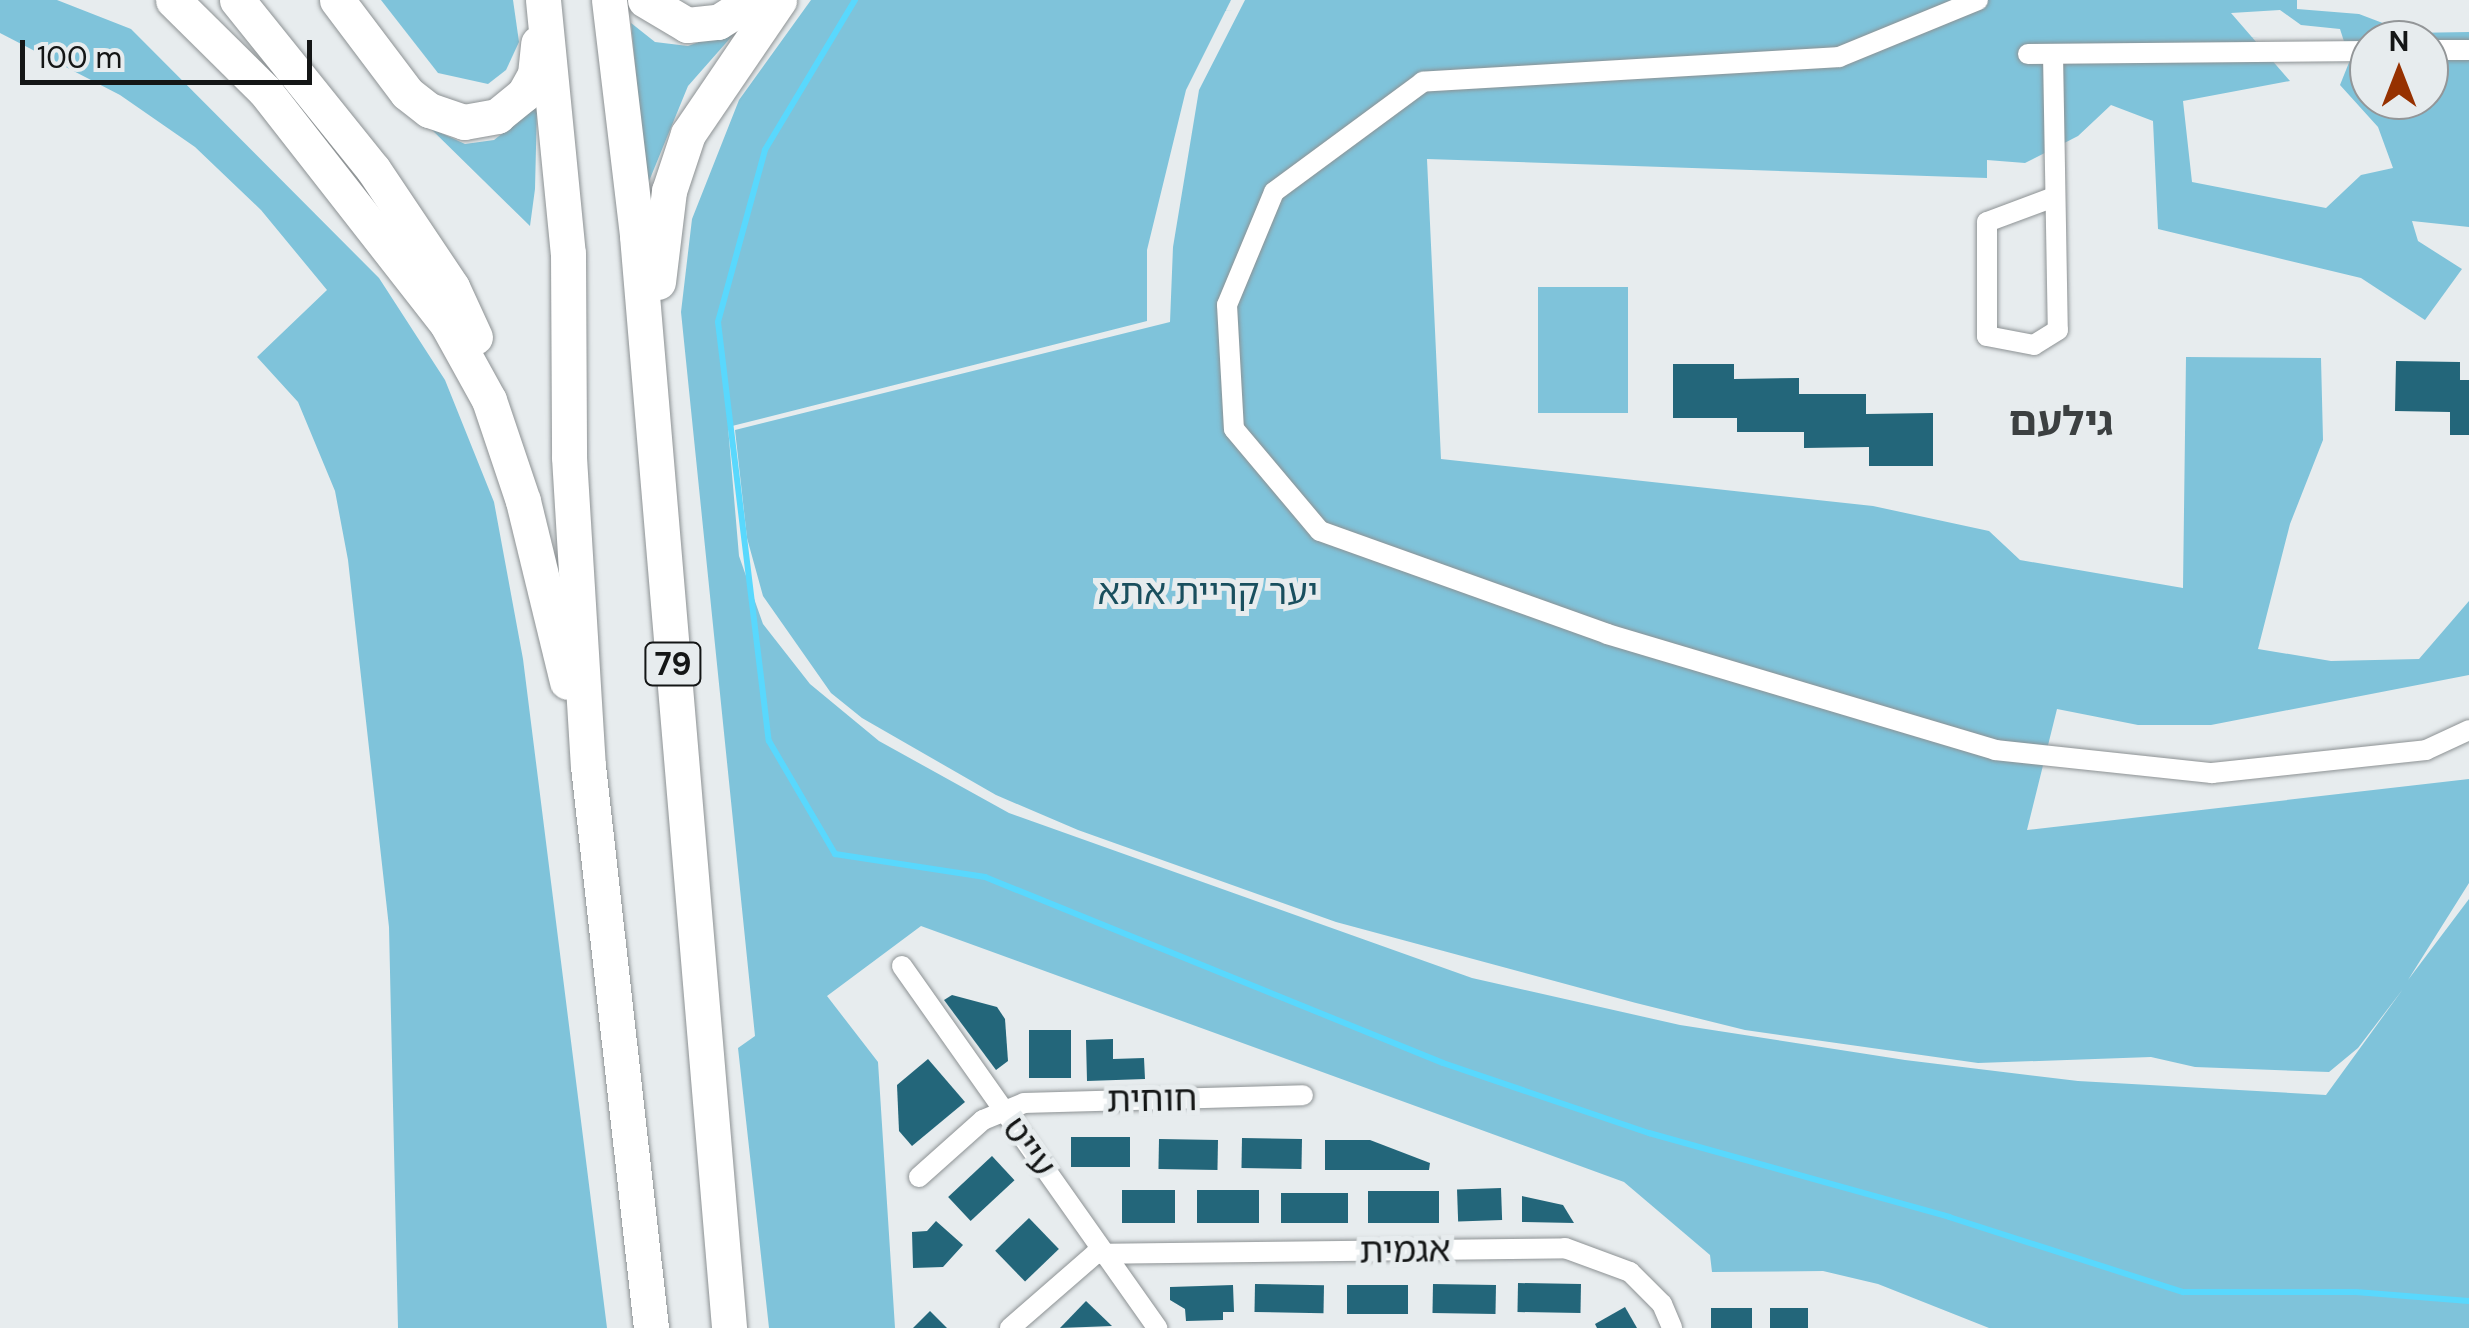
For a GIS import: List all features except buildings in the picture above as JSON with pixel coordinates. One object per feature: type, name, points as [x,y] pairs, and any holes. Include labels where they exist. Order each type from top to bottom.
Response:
[{"type":"highway","points":[[173,0],[265,90],[355,199],[447,324],[489,400]]},
{"type":"highway","points":[[237,0],[373,169],[452,287],[480,349],[489,400],[522,501],[588,766]]},
{"type":"highway","points":[[337,0],[407,93],[429,110],[464,122],[498,116],[524,94],[534,74],[541,0]]},
{"type":"highway","points":[[360,0],[418,86],[464,122]]},
{"type":"highway","points":[[541,0],[562,188],[588,766],[650,1328]]},
{"type":"highway","name":"79","points":[[609,0],[651,408],[729,1328]]},
{"type":"highway","points":[[645,0],[675,22],[702,25],[732,17],[753,0]]},
{"type":"highway","points":[[651,408],[662,224],[678,159],[702,109],[780,0]]},
{"type":"street","points":[[1978,0],[1839,57],[1423,82],[1274,192],[1227,305],[1234,429],[1320,531],[1607,634],[1995,750],[2212,773],[2426,750],[2469,730]]},
{"type":"street","points":[[2028,54],[2349,51]]},
{"type":"street","points":[[2053,54],[2058,330],[2034,346],[1987,336],[1986,222],[2054,197]]},
{"type":"street","name":"עייט","points":[[902,966],[1157,1328]]},
{"type":"street","name":"חוחית","points":[[1003,1110],[1034,1102],[1303,1095]]},
{"type":"street","points":[[919,1177],[971,1128],[1003,1110]]},
{"type":"street","name":"אגמית","points":[[1104,1252],[1586,1250],[1630,1272],[1662,1304],[1672,1328]]},
{"type":"street","points":[[1010,1328],[1076,1264],[1104,1252]]},
{"type":"green space","points":[[0,0],[57,0],[131,29],[379,278],[445,380],[494,502],[523,659],[607,1328],[398,1328],[389,927],[348,560],[335,491],[298,402],[257,357],[327,290],[261,210],[195,147],[120,95],[0,33]]},
{"type":"green space","points":[[381,0],[513,0],[519,42],[506,70],[488,84],[438,73]]},
{"type":"green space","name":"יער קריית אתא","points":[[811,0],[1231,0],[1186,90],[1147,250],[1147,321],[728,427],[739,556],[763,624],[810,684],[879,741],[1009,813],[1472,978],[1680,1025],[1905,1060],[2078,1081],[2326,1095],[2403,989],[2358,1048],[2329,1072],[2195,1067],[2151,1057],[1978,1063],[1745,1030],[1636,1003],[1336,922],[1078,830],[996,795],[862,718],[831,693],[763,596],[747,538],[735,430],[1170,322],[1173,247],[1199,90],[1245,0],[2297,0],[2297,9],[2359,14],[2375,20],[2349,20],[2349,57],[2340,29],[2301,25],[2280,10],[2231,13],[2290,81],[2183,101],[2192,182],[2326,208],[2361,175],[2393,168],[2372,120],[2449,120],[2449,32],[2469,32],[2469,227],[2412,221],[2418,241],[2462,269],[2425,320],[2361,278],[2158,229],[2153,121],[2111,105],[2078,136],[2025,163],[1987,160],[1987,178],[1427,159],[1441,459],[1873,506],[1989,531],[2020,560],[2183,588],[2186,357],[2321,358],[2323,440],[2290,524],[2258,649],[2331,661],[2419,659],[2469,601],[2469,675],[2211,725],[2138,725],[2057,709],[2027,830],[2469,779],[2469,883],[2408,980],[2469,899],[2469,1328],[1989,1328],[1878,1284],[1823,1271],[1712,1272],[1710,1255],[1624,1182],[921,926],[827,996],[878,1062],[895,1328],[769,1328],[738,1048],[755,1036],[681,312],[692,219],[739,100]]},
{"type":"green space","points":[[631,23],[655,42],[688,46],[740,27],[688,86],[647,186]]},
{"type":"green space","name":"יער קריית אתא","points":[[2349,62],[2349,95],[2340,85]]},
{"type":"green space","points":[[537,106],[530,226],[430,128],[465,144],[494,140]]},
{"type":"green space","points":[[1538,287],[1628,287],[1628,413],[1538,413]]},
{"type":"waterway","points":[[855,0],[765,150],[718,322],[769,741],[835,854],[985,877],[1443,1063],[1649,1133],[1949,1217],[2183,1292],[2356,1292],[2469,1301]]},
{"type":"district","name":"גילעם","points":[[2061,421]]}]
